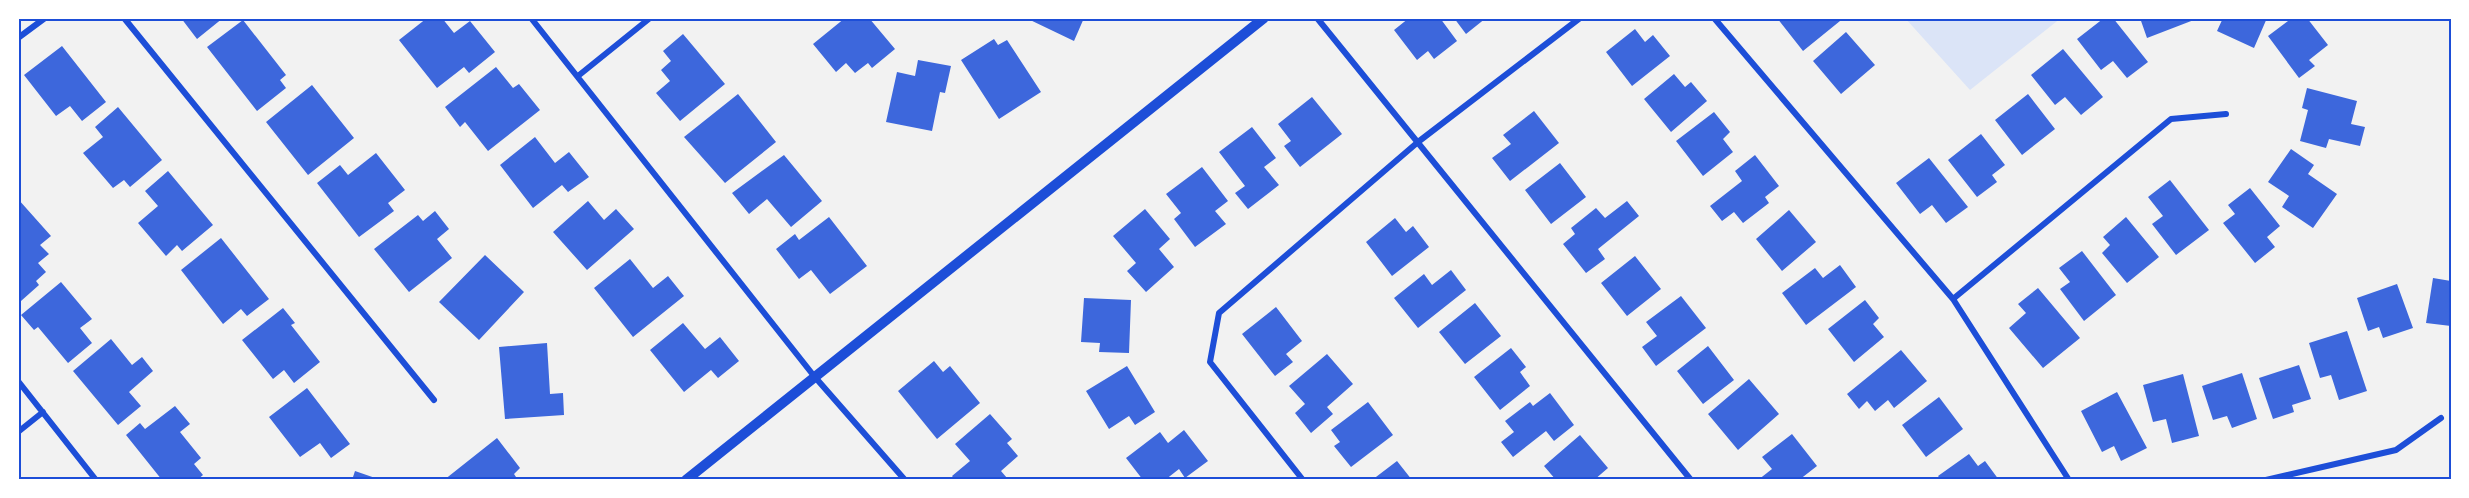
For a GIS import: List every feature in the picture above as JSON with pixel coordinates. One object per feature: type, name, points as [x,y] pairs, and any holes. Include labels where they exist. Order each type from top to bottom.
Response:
[{"type":"street","points":[[18,38],[45,18]]},
{"type":"street","points":[[124,18],[434,400]]},
{"type":"street","points":[[531,18],[814,376],[905,480]]},
{"type":"street","points":[[578,76],[650,18]]},
{"type":"street","points":[[686,480],[1264,18]]},
{"type":"street","points":[[1317,18],[1691,480]]},
{"type":"street","points":[[1302,480],[1210,362],[1219,312],[1418,142],[1580,18]]},
{"type":"street","points":[[1714,18],[1953,299],[2069,480]]},
{"type":"street","points":[[1953,299],[2171,118],[2226,114]]},
{"type":"street","points":[[18,381],[96,480]]},
{"type":"street","points":[[18,432],[43,412]]},
{"type":"street","points":[[2266,480],[2396,450],[2441,418]]},
{"type":"shaded area","points":[[1905,18],[2061,18],[1970,90]]},
{"type":"building","points":[[181,18],[223,18],[197,39]]},
{"type":"building","points":[[427,18],[442,18],[454,33],[470,21],[495,52],[469,73],[464,67],[437,88],[399,40]]},
{"type":"building","points":[[845,18],[869,18],[895,49],[872,68],[868,63],[855,73],[846,63],[836,72],[813,44]]},
{"type":"building","points":[[1026,18],[1084,18],[1074,41]]},
{"type":"building","points":[[1409,18],[1440,18],[1457,41],[1434,59],[1428,51],[1417,60],[1394,30]]},
{"type":"building","points":[[1454,18],[1486,18],[1466,34]]},
{"type":"building","points":[[1777,18],[1838,18],[1840,21],[1803,51]]},
{"type":"building","points":[[2104,18],[2113,18],[2148,62],[2127,78],[2113,61],[2101,70],[2077,39]]},
{"type":"building","points":[[2140,18],[2199,18],[2147,38]]},
{"type":"building","points":[[2223,18],[2267,18],[2254,48],[2217,31]]},
{"type":"building","points":[[2292,18],[2307,18],[2328,45],[2309,60],[2315,66],[2299,78],[2268,36]]},
{"type":"building","points":[[243,20],[286,75],[280,80],[286,88],[257,111],[207,47]]},
{"type":"building","points":[[1635,29],[1645,42],[1653,35],[1670,56],[1632,86],[1606,52]]},
{"type":"building","points":[[1846,32],[1875,65],[1841,94],[1813,61]]},
{"type":"building","points":[[683,34],[725,84],[680,121],[656,93],[670,81],[661,70],[671,61],[663,51]]},
{"type":"building","points":[[994,39],[998,45],[1007,40],[1041,92],[999,119],[961,60]]},
{"type":"building","points":[[62,46],[106,102],[82,121],[70,106],[56,116],[24,75]]},
{"type":"building","points":[[2063,49],[2103,97],[2081,115],[2065,97],[2055,105],[2031,75]]},
{"type":"building","points":[[918,60],[951,66],[945,93],[940,92],[932,131],[886,122],[897,72],[915,76]]},
{"type":"building","points":[[496,67],[513,88],[519,84],[540,110],[488,151],[465,122],[460,127],[445,107]]},
{"type":"building","points":[[1674,74],[1685,87],[1691,82],[1707,101],[1671,132],[1644,99]]},
{"type":"building","points":[[312,85],[354,138],[308,175],[266,122]]},
{"type":"building","points":[[2307,88],[2357,101],[2351,124],[2365,127],[2360,146],[2329,139],[2326,148],[2300,141],[2308,110],[2302,108]]},
{"type":"building","points":[[738,94],[776,142],[725,183],[684,137]]},
{"type":"building","points":[[2028,94],[2055,129],[2022,155],[1995,120]]},
{"type":"building","points":[[1312,97],[1342,134],[1300,167],[1284,146],[1291,141],[1278,124]]},
{"type":"building","points":[[118,107],[162,160],[130,187],[124,180],[113,188],[83,153],[103,137],[95,127]]},
{"type":"building","points":[[1534,111],[1559,143],[1510,181],[1492,158],[1511,144],[1503,135]]},
{"type":"building","points":[[1714,112],[1730,132],[1723,139],[1733,152],[1703,176],[1676,141]]},
{"type":"building","points":[[1252,127],[1276,158],[1264,167],[1279,185],[1248,209],[1235,193],[1245,186],[1219,152]]},
{"type":"building","points":[[1981,134],[2005,165],[1992,175],[1997,182],[1977,197],[1948,160]]},
{"type":"building","points":[[535,137],[555,163],[569,152],[589,177],[568,192],[562,185],[533,208],[500,165]]},
{"type":"building","points":[[2291,149],[2314,165],[2308,174],[2337,194],[2313,228],[2282,207],[2289,196],[2268,182]]},
{"type":"building","points":[[376,153],[405,190],[388,203],[394,211],[359,237],[317,183],[340,165],[348,175]]},
{"type":"building","points":[[784,155],[822,201],[791,227],[767,199],[749,214],[732,193]]},
{"type":"building","points":[[1755,155],[1779,186],[1765,197],[1769,203],[1743,223],[1734,212],[1722,221],[1710,206],[1742,181],[1735,171]]},
{"type":"building","points":[[1929,158],[1968,207],[1946,223],[1932,205],[1920,214],[1896,183]]},
{"type":"building","points":[[1560,163],[1586,197],[1551,224],[1525,190]]},
{"type":"building","points":[[1202,167],[1228,201],[1215,211],[1226,224],[1195,247],[1174,219],[1181,213],[1166,194]]},
{"type":"building","points":[[168,171],[213,225],[182,251],[177,245],[166,256],[138,223],[158,206],[145,191]]},
{"type":"building","points":[[2170,180],[2209,230],[2176,255],[2152,224],[2163,216],[2148,197]]},
{"type":"building","points":[[2250,188],[2280,226],[2267,237],[2275,247],[2255,263],[2223,223],[2235,214],[2228,205]]},
{"type":"building","points":[[18,199],[51,236],[40,245],[49,254],[38,263],[46,272],[36,281],[39,285],[21,301],[18,298]]},
{"type":"building","points":[[588,201],[604,220],[616,209],[634,229],[587,270],[553,232]]},
{"type":"building","points":[[1627,201],[1639,216],[1598,249],[1605,259],[1586,273],[1563,244],[1575,234],[1571,228],[1596,208],[1605,218]]},
{"type":"building","points":[[1145,209],[1170,239],[1159,249],[1174,267],[1146,292],[1127,271],[1136,263],[1113,236]]},
{"type":"building","points":[[1789,210],[1816,242],[1782,271],[1756,239]]},
{"type":"building","points":[[435,211],[449,229],[437,239],[452,258],[409,292],[374,249],[418,215],[423,221]]},
{"type":"building","points":[[829,217],[867,266],[830,294],[811,270],[799,279],[776,249],[795,234],[799,240]]},
{"type":"building","points":[[2126,217],[2159,257],[2127,283],[2102,253],[2110,245],[2103,237]]},
{"type":"building","points":[[1395,218],[1406,232],[1413,226],[1429,247],[1392,276],[1366,242]]},
{"type":"building","points":[[221,238],[269,299],[247,316],[241,309],[223,324],[181,270]]},
{"type":"building","points":[[2082,251],[2116,295],[2084,321],[2060,289],[2070,282],[2059,268]]},
{"type":"building","points":[[485,255],[524,292],[479,340],[439,302]]},
{"type":"building","points":[[1635,256],[1661,289],[1627,316],[1601,283]]},
{"type":"building","points":[[630,259],[653,288],[668,276],[684,296],[633,337],[594,288]]},
{"type":"building","points":[[1840,265],[1856,287],[1806,325],[1782,293],[1815,268],[1823,278]]},
{"type":"building","points":[[1451,270],[1466,290],[1418,328],[1394,298],[1424,274],[1432,285]]},
{"type":"building","points":[[2433,278],[2451,281],[2451,326],[2426,323]]},
{"type":"building","points":[[61,282],[92,319],[80,328],[92,343],[68,363],[38,327],[34,330],[21,315]]},
{"type":"building","points":[[2397,284],[2413,328],[2383,338],[2379,327],[2368,331],[2357,298]]},
{"type":"building","points":[[2038,288],[2080,338],[2043,368],[2009,328],[2026,313],[2018,304]]},
{"type":"building","points":[[1681,296],[1706,328],[1656,366],[1642,347],[1657,336],[1646,322]]},
{"type":"building","points":[[1084,298],[1131,300],[1129,353],[1099,352],[1100,343],[1081,342]]},
{"type":"building","points":[[1865,300],[1879,318],[1873,324],[1884,337],[1854,362],[1828,329]]},
{"type":"building","points":[[1475,303],[1501,336],[1465,364],[1439,332]]},
{"type":"building","points":[[1276,307],[1302,341],[1286,354],[1293,362],[1275,376],[1242,334]]},
{"type":"building","points":[[283,308],[295,323],[291,325],[320,362],[294,383],[284,370],[273,379],[242,340]]},
{"type":"building","points":[[683,323],[705,349],[720,337],[739,361],[718,378],[711,370],[684,392],[650,350]]},
{"type":"building","points":[[2347,331],[2367,391],[2339,400],[2331,375],[2320,378],[2309,343]]},
{"type":"building","points":[[111,339],[132,365],[142,357],[153,371],[129,392],[141,406],[118,425],[73,371]]},
{"type":"building","points":[[547,343],[550,394],[563,393],[564,415],[505,419],[499,347]]},
{"type":"building","points":[[1708,346],[1734,380],[1703,404],[1677,371]]},
{"type":"building","points":[[1511,348],[1526,367],[1520,372],[1530,386],[1500,410],[1474,377]]},
{"type":"building","points":[[1901,350],[1927,381],[1894,408],[1888,400],[1875,411],[1867,401],[1859,409],[1847,394]]},
{"type":"building","points":[[1327,354],[1353,384],[1327,407],[1333,414],[1311,433],[1295,413],[1305,404],[1289,386]]},
{"type":"building","points":[[934,361],[943,372],[950,366],[980,403],[937,439],[898,391]]},
{"type":"building","points":[[2299,365],[2311,399],[2292,405],[2294,412],[2273,419],[2259,378]]},
{"type":"building","points":[[1127,366],[1155,412],[1135,425],[1129,416],[1109,429],[1086,391]]},
{"type":"building","points":[[2242,373],[2257,419],[2232,428],[2227,416],[2213,420],[2202,386]]},
{"type":"building","points":[[2183,374],[2199,436],[2172,443],[2166,419],[2153,422],[2143,385]]},
{"type":"building","points":[[1749,379],[1779,414],[1738,450],[1708,414]]},
{"type":"building","points":[[307,388],[350,444],[331,458],[320,443],[300,457],[269,417]]},
{"type":"building","points":[[2117,392],[2147,448],[2121,461],[2114,446],[2102,452],[2081,411]]},
{"type":"building","points":[[1550,393],[1574,425],[1554,441],[1546,431],[1513,457],[1501,442],[1514,432],[1505,421],[1530,402],[1533,406]]},
{"type":"building","points":[[1939,397],[1963,429],[1926,457],[1902,425]]},
{"type":"building","points":[[1368,402],[1393,435],[1351,467],[1334,446],[1340,442],[1331,430]]},
{"type":"building","points":[[175,406],[190,424],[180,432],[201,458],[194,464],[203,475],[197,480],[162,480],[126,435],[140,423],[145,429]]},
{"type":"building","points":[[990,414],[1012,439],[1007,443],[1018,456],[1001,471],[1007,478],[955,480],[952,476],[970,461],[955,444]]},
{"type":"building","points":[[1184,430],[1208,461],[1185,478],[1179,469],[1165,480],[1143,480],[1126,458],[1160,432],[1168,443]]},
{"type":"building","points":[[1792,434],[1817,466],[1799,480],[1758,480],[1772,469],[1762,457]]},
{"type":"building","points":[[1580,435],[1608,468],[1594,480],[1556,480],[1544,466]]},
{"type":"building","points":[[497,438],[520,468],[514,474],[518,480],[444,480]]},
{"type":"building","points":[[1969,454],[1978,466],[1985,461],[1999,480],[1941,480],[1938,476]]},
{"type":"building","points":[[1397,461],[1412,480],[1372,480]]},
{"type":"building","points":[[355,471],[381,480],[352,480]]}]
